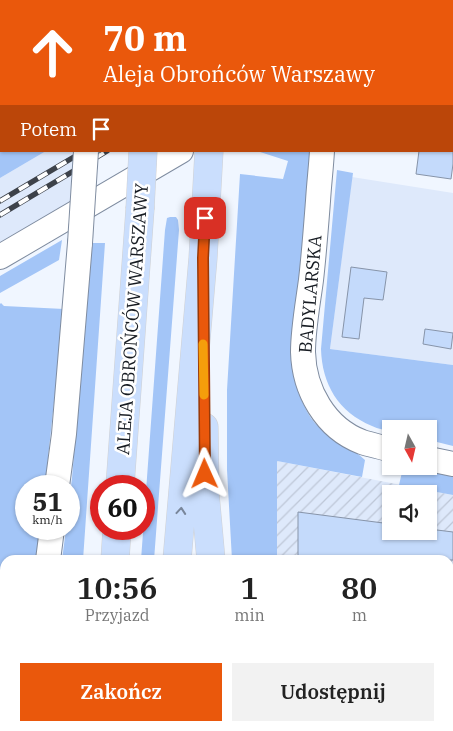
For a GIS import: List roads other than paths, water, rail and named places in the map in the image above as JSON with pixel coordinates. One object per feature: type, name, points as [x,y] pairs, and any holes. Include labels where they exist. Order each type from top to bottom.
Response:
[{"type":"main road","name":"ALEJA OBROŃCÓW WARSZAWY","points":[[121,475],[143,152]]},
{"type":"main road","points":[[177,555],[203,258],[209,159]]},
{"type":"main road","points":[[203,258],[205,494],[211,555]]},
{"type":"main road","points":[[115,555],[116,540]]},
{"type":"street","points":[[58,475],[64,434],[86,152]]},
{"type":"street","points":[[0,257],[180,152]]},
{"type":"street","name":"BADYLARSKA","points":[[322,152],[314,257],[303,350],[306,378],[314,398],[324,414],[333,423],[361,442],[382,448]]},
{"type":"street","points":[[438,461],[453,464]]},
{"type":"street","points":[[49,555],[51,540]]},
{"type":"railway","points":[[0,201],[82,152]]},
{"type":"railway","points":[[0,215],[105,152]]}]
